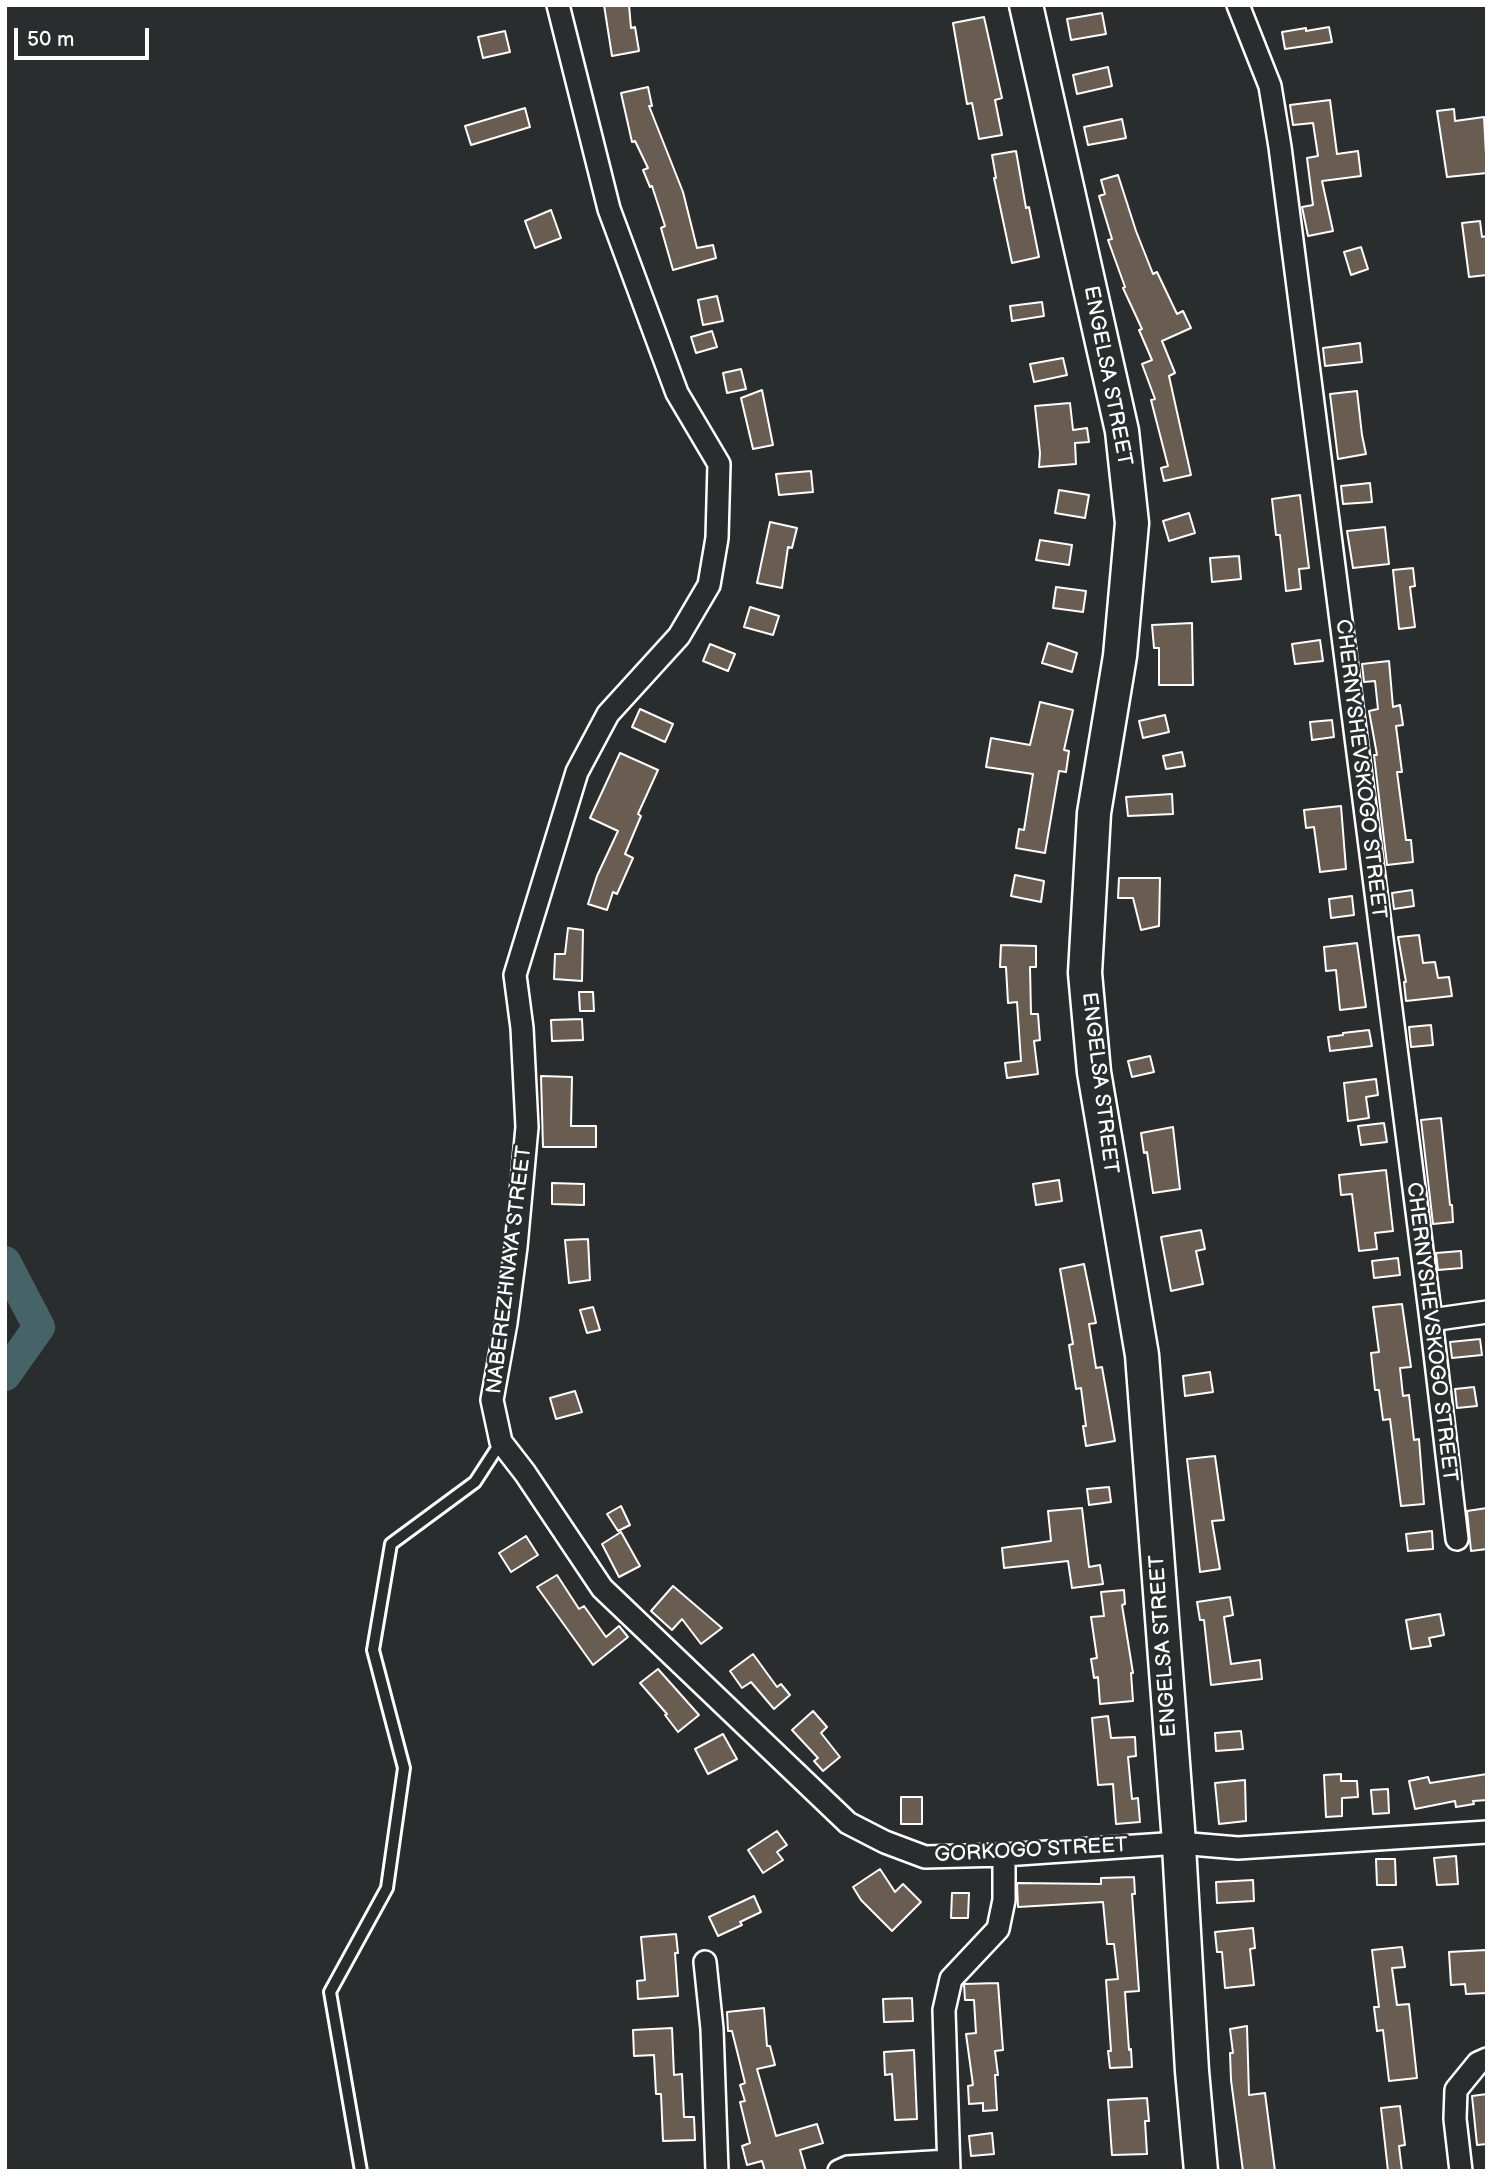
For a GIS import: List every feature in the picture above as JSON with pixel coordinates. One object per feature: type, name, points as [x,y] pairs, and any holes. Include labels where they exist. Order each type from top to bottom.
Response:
[{"type":"street","name":"NABEREZHNAYA STREET","points":[[501,1442],[492,1400],[515,1259],[527,1127],[522,1028],[515,975],[577,772],[607,714],[679,636],[709,585],[718,538],[719,464],[677,393],[609,209],[558,5]]},
{"type":"street","name":"ENGELSA STREET","points":[[1026,5],[1122,431],[1132,523],[1121,656],[1094,813],[1085,973],[1094,1072],[1142,1355],[1179,1843],[1200,2171]]},
{"type":"street","name":"CHERNYSHEVSKOGO STREET","points":[[1238,5],[1270,86],[1280,147],[1457,1539]]},
{"type":"street","points":[[1431,1320],[1487,1311]]},
{"type":"street","name":"GORKOGO STREET","points":[[501,1442],[525,1473],[602,1588],[848,1823],[885,1843],[925,1857],[1004,1855],[1179,1843],[1238,1848],[1487,1832]]},
{"type":"street","points":[[839,2171],[848,2167],[948,2166],[944,2010],[951,1979],[998,1929],[1004,1900],[1004,1855]]},
{"type":"street","points":[[705,1962],[712,2029],[717,2171]]},
{"type":"street","points":[[1461,2171],[1455,2119],[1455,2090],[1478,2063],[1487,2059]]},
{"type":"lane","points":[[361,2171],[330,1992],[387,1888],[404,1768],[373,1650],[391,1544],[475,1482],[501,1442]]},
{"type":"building","points":[[604,5],[629,5],[631,28],[635,27],[639,51],[612,56]]},
{"type":"building","points":[[1102,13],[1106,34],[1071,40],[1067,19]]},
{"type":"building","points":[[984,17],[1002,98],[995,100],[1002,135],[979,139],[972,103],[967,104],[953,23]]},
{"type":"building","points":[[1329,27],[1332,42],[1285,49],[1282,32]]},
{"type":"building","points":[[505,31],[510,52],[483,58],[478,37]]},
{"type":"building","points":[[1108,67],[1112,86],[1077,94],[1073,75]]},
{"type":"building","points":[[648,87],[652,106],[649,106],[683,192],[697,248],[713,245],[716,258],[673,270],[661,228],[665,226],[652,186],[650,187],[643,170],[648,168],[635,141],[632,142],[621,93]]},
{"type":"building","points":[[1330,100],[1337,154],[1358,151],[1361,176],[1322,181],[1333,231],[1308,236],[1302,207],[1313,205],[1307,158],[1318,156],[1313,123],[1293,125],[1290,105]]},
{"type":"building","points":[[525,108],[530,127],[471,145],[465,126]]},
{"type":"building","points":[[1454,109],[1455,121],[1484,117],[1487,173],[1447,177],[1437,111]]},
{"type":"building","points":[[1122,119],[1126,138],[1088,145],[1084,127]]},
{"type":"building","points":[[1016,151],[1026,208],[1029,207],[1039,257],[1012,263],[994,178],[992,155]]},
{"type":"building","points":[[1118,175],[1153,274],[1157,272],[1177,314],[1183,311],[1191,328],[1162,341],[1175,373],[1169,376],[1191,475],[1164,481],[1161,468],[1168,466],[1151,400],[1155,399],[1142,364],[1152,360],[1139,330],[1142,329],[1123,288],[1125,287],[1108,240],[1112,239],[1099,196],[1105,194],[1101,180]]},
{"type":"building","points":[[551,210],[561,238],[535,248],[525,221]]},
{"type":"building","points":[[1480,221],[1482,237],[1487,236],[1487,275],[1469,277],[1462,223]]},
{"type":"building","points":[[1361,247],[1368,269],[1351,275],[1344,252]]},
{"type":"building","points":[[717,296],[723,321],[703,325],[698,300]]},
{"type":"building","points":[[1042,302],[1044,316],[1012,321],[1010,306]]},
{"type":"building","points":[[712,331],[717,347],[696,353],[691,337]]},
{"type":"building","points":[[1360,343],[1362,362],[1325,366],[1323,348]]},
{"type":"building","points":[[1063,358],[1067,375],[1034,382],[1030,364]]},
{"type":"building","points":[[741,369],[746,389],[727,393],[723,373]]},
{"type":"building","points":[[762,390],[773,445],[753,449],[741,398]]},
{"type":"building","points":[[1357,391],[1366,454],[1338,459],[1330,394]]},
{"type":"building","points":[[1070,403],[1073,430],[1087,428],[1089,442],[1075,443],[1076,464],[1039,467],[1035,406]]},
{"type":"building","points":[[811,471],[813,492],[779,495],[776,474]]},
{"type":"building","points":[[1370,483],[1372,502],[1343,504],[1341,486]]},
{"type":"building","points":[[1059,490],[1089,495],[1085,518],[1055,513]]},
{"type":"building","points":[[1300,495],[1309,568],[1299,569],[1301,589],[1286,591],[1280,535],[1276,535],[1272,499]]},
{"type":"building","points":[[1189,513],[1195,533],[1169,541],[1163,521]]},
{"type":"building","points":[[770,522],[797,528],[792,548],[788,547],[782,588],[757,583]]},
{"type":"building","points":[[1385,527],[1389,564],[1353,568],[1347,531]]},
{"type":"building","points":[[1040,540],[1072,545],[1069,565],[1036,560]]},
{"type":"building","points":[[1239,556],[1241,579],[1212,582],[1210,558]]},
{"type":"building","points":[[1413,568],[1415,586],[1410,587],[1415,627],[1399,629],[1393,570]]},
{"type":"building","points":[[1056,587],[1086,591],[1083,612],[1053,608]]},
{"type":"building","points":[[750,607],[779,616],[773,635],[744,627]]},
{"type":"building","points":[[1192,623],[1193,685],[1159,685],[1159,648],[1154,648],[1152,625]]},
{"type":"building","points":[[1320,640],[1323,661],[1295,664],[1292,644]]},
{"type":"building","points":[[1048,643],[1077,653],[1072,672],[1042,663]]},
{"type":"building","points":[[710,644],[735,654],[728,671],[703,661]]},
{"type":"building","points":[[1389,661],[1393,707],[1400,705],[1403,725],[1396,726],[1402,772],[1397,772],[1406,840],[1411,840],[1413,862],[1387,865],[1374,755],[1377,755],[1369,711],[1378,709],[1375,681],[1364,682],[1362,664]]},
{"type":"building","points":[[1040,702],[1073,710],[1064,750],[1069,751],[1066,772],[1059,771],[1045,853],[1016,848],[1019,829],[1024,830],[1033,774],[986,767],[991,738],[1030,745]]},
{"type":"building","points":[[640,709],[673,724],[665,742],[632,727]]},
{"type":"building","points":[[1165,715],[1169,732],[1143,738],[1139,721]]},
{"type":"building","points":[[1332,720],[1334,737],[1312,740],[1310,722]]},
{"type":"building","points":[[1182,752],[1185,766],[1166,769],[1163,756]]},
{"type":"building","points":[[620,753],[658,770],[638,814],[641,816],[625,854],[633,858],[617,894],[613,892],[607,910],[588,904],[597,876],[618,831],[590,818]]},
{"type":"building","points":[[1172,794],[1173,814],[1128,816],[1126,797]]},
{"type":"building","points":[[1341,806],[1346,869],[1320,872],[1314,827],[1306,828],[1304,810]]},
{"type":"building","points":[[1015,875],[1044,881],[1041,902],[1011,896]]},
{"type":"building","points":[[1119,878],[1160,878],[1159,926],[1141,930],[1133,898],[1118,898]]},
{"type":"building","points":[[1412,890],[1414,906],[1394,909],[1392,893]]},
{"type":"building","points":[[1352,896],[1354,915],[1331,918],[1329,899]]},
{"type":"building","points":[[568,928],[583,930],[582,981],[554,979],[555,954],[565,954]]},
{"type":"building","points":[[1419,935],[1423,963],[1435,962],[1438,978],[1449,977],[1452,996],[1406,1001],[1406,982],[1398,937]]},
{"type":"building","points":[[1357,943],[1366,1007],[1340,1010],[1336,970],[1326,971],[1324,947]]},
{"type":"building","points":[[1001,945],[1036,946],[1036,967],[1030,967],[1031,1014],[1038,1014],[1040,1040],[1034,1041],[1038,1074],[1007,1078],[1005,1063],[1021,1061],[1017,1002],[1008,1003],[1006,967],[1000,967]]},
{"type":"building","points":[[579,992],[593,992],[594,1011],[580,1011]]},
{"type":"building","points":[[582,1019],[583,1040],[552,1041],[551,1020]]},
{"type":"building","points":[[1431,1025],[1433,1045],[1411,1047],[1409,1027]]},
{"type":"building","points":[[1369,1030],[1372,1046],[1330,1051],[1328,1037]]},
{"type":"building","points":[[1150,1056],[1154,1072],[1132,1077],[1128,1061]]},
{"type":"building","points":[[541,1076],[572,1077],[571,1126],[596,1126],[596,1147],[543,1147]]},
{"type":"building","points":[[1376,1079],[1378,1095],[1366,1097],[1369,1118],[1348,1121],[1344,1083]]},
{"type":"building","points":[[1441,1118],[1453,1222],[1433,1224],[1421,1120]]},
{"type":"building","points":[[1384,1123],[1387,1142],[1361,1145],[1358,1126]]},
{"type":"building","points":[[1173,1127],[1180,1189],[1153,1193],[1147,1152],[1144,1153],[1141,1133]]},
{"type":"building","points":[[1386,1170],[1393,1231],[1375,1233],[1377,1249],[1359,1251],[1352,1194],[1341,1195],[1339,1175]]},
{"type":"building","points":[[1059,1180],[1062,1201],[1036,1205],[1033,1184]]},
{"type":"building","points":[[552,1183],[584,1184],[584,1205],[552,1204]]},
{"type":"building","points":[[1201,1230],[1205,1249],[1196,1251],[1203,1284],[1171,1291],[1161,1237]]},
{"type":"building","points":[[588,1239],[590,1280],[569,1283],[565,1240]]},
{"type":"building","points":[[1461,1251],[1462,1268],[1438,1270],[1436,1253]]},
{"type":"building","points":[[1398,1258],[1400,1275],[1374,1278],[1372,1261]]},
{"type":"building","points":[[1084,1264],[1096,1323],[1089,1324],[1096,1368],[1102,1367],[1115,1441],[1086,1446],[1081,1388],[1076,1389],[1069,1345],[1073,1344],[1060,1269]]},
{"type":"building","points":[[1402,1304],[1411,1367],[1400,1368],[1403,1396],[1409,1395],[1414,1440],[1419,1439],[1424,1504],[1401,1506],[1390,1419],[1383,1420],[1379,1390],[1375,1390],[1371,1353],[1379,1352],[1373,1307]]},
{"type":"building","points":[[593,1307],[600,1330],[587,1333],[580,1310]]},
{"type":"building","points":[[1480,1339],[1482,1355],[1452,1358],[1450,1342]]},
{"type":"building","points":[[1210,1372],[1213,1392],[1185,1396],[1183,1376]]},
{"type":"building","points":[[1474,1387],[1477,1406],[1457,1408],[1455,1389]]},
{"type":"building","points":[[575,1391],[582,1412],[556,1419],[550,1398]]},
{"type":"building","points":[[1215,1456],[1224,1520],[1212,1521],[1220,1569],[1200,1572],[1187,1459]]},
{"type":"building","points":[[1109,1487],[1111,1502],[1089,1505],[1087,1489]]},
{"type":"building","points":[[621,1506],[630,1525],[618,1531],[607,1514]]},
{"type":"building","points":[[1082,1508],[1089,1567],[1100,1565],[1103,1584],[1072,1588],[1068,1561],[1004,1568],[1002,1548],[1051,1541],[1048,1511]]},
{"type":"building","points":[[1487,1508],[1487,1549],[1471,1551],[1467,1511]]},
{"type":"building","points":[[1432,1531],[1433,1549],[1408,1551],[1406,1534]]},
{"type":"building","points":[[621,1532],[640,1566],[619,1577],[602,1544]]},
{"type":"building","points":[[526,1536],[538,1555],[511,1572],[499,1553]]},
{"type":"building","points":[[557,1575],[579,1609],[584,1606],[606,1637],[619,1626],[628,1637],[593,1665],[537,1587]]},
{"type":"building","points":[[673,1586],[722,1628],[701,1644],[682,1619],[672,1630],[651,1611]]},
{"type":"building","points":[[1124,1590],[1125,1604],[1122,1605],[1133,1673],[1133,1701],[1100,1704],[1098,1677],[1094,1678],[1091,1659],[1097,1658],[1091,1617],[1104,1616],[1101,1592]]},
{"type":"building","points":[[1230,1597],[1233,1615],[1224,1617],[1231,1664],[1260,1660],[1262,1679],[1211,1685],[1204,1620],[1200,1620],[1197,1602]]},
{"type":"building","points":[[1440,1614],[1444,1635],[1429,1638],[1431,1646],[1411,1649],[1406,1620]]},
{"type":"building","points":[[753,1654],[777,1687],[781,1684],[790,1695],[774,1709],[751,1682],[742,1688],[730,1671]]},
{"type":"building","points":[[658,1669],[699,1715],[678,1732],[665,1715],[667,1714],[640,1683]]},
{"type":"building","points":[[813,1711],[827,1727],[821,1733],[840,1757],[823,1771],[814,1761],[818,1758],[792,1730]]},
{"type":"building","points":[[1108,1716],[1111,1738],[1135,1737],[1136,1756],[1128,1757],[1132,1799],[1138,1798],[1140,1822],[1116,1824],[1113,1784],[1098,1785],[1092,1718]]},
{"type":"building","points":[[1241,1731],[1243,1749],[1216,1751],[1215,1733]]},
{"type":"building","points":[[723,1734],[737,1759],[708,1774],[695,1749]]},
{"type":"building","points":[[1341,1774],[1341,1781],[1357,1781],[1358,1797],[1342,1798],[1342,1816],[1326,1817],[1324,1775]]},
{"type":"building","points":[[1487,1774],[1487,1800],[1473,1801],[1474,1804],[1456,1807],[1455,1801],[1415,1809],[1409,1781],[1428,1777],[1430,1783]]},
{"type":"building","points":[[1245,1780],[1246,1821],[1219,1824],[1215,1783]]},
{"type":"building","points":[[1388,1789],[1389,1813],[1373,1814],[1371,1790]]},
{"type":"building","points":[[901,1797],[922,1797],[922,1824],[901,1824]]},
{"type":"building","points":[[777,1831],[787,1845],[777,1852],[783,1860],[763,1873],[748,1850]]},
{"type":"building","points":[[1456,1856],[1458,1884],[1437,1885],[1434,1858]]},
{"type":"building","points":[[1376,1859],[1395,1859],[1396,1885],[1377,1885]]},
{"type":"building","points":[[880,1869],[895,1892],[903,1884],[921,1902],[892,1931],[861,1900],[853,1887]]},
{"type":"building","points":[[1134,1877],[1135,1894],[1132,1894],[1139,1991],[1125,1992],[1132,2067],[1110,2068],[1106,1980],[1118,1979],[1114,1944],[1107,1944],[1103,1902],[1018,1907],[1017,1883],[1101,1884],[1101,1878]]},
{"type":"building","points":[[1253,1880],[1254,1901],[1217,1903],[1216,1882]]},
{"type":"building","points":[[952,1893],[969,1893],[968,1918],[951,1918]]},
{"type":"building","points":[[754,1896],[761,1912],[718,1936],[709,1917]]},
{"type":"building","points":[[1253,1928],[1255,1948],[1250,1949],[1254,1985],[1225,1988],[1222,1952],[1217,1952],[1215,1932]]},
{"type":"building","points":[[676,1934],[678,1996],[638,1999],[637,1981],[645,1980],[641,1937]]},
{"type":"building","points":[[1402,1947],[1405,1967],[1392,1968],[1397,2005],[1409,2004],[1417,2078],[1389,2081],[1383,2030],[1377,2031],[1374,2007],[1379,2007],[1372,1950]]},
{"type":"building","points":[[1486,1950],[1487,1993],[1466,1994],[1465,1984],[1451,1985],[1449,1952]]},
{"type":"building","points":[[998,1983],[1003,2050],[995,2051],[998,2075],[995,2075],[997,2110],[983,2111],[983,2103],[969,2104],[968,2086],[973,2085],[966,2034],[976,2033],[974,2000],[965,2000],[964,1984]]},
{"type":"building","points":[[912,1998],[913,2021],[884,2022],[883,1999]]},
{"type":"building","points":[[764,2008],[767,2046],[770,2046],[775,2065],[757,2069],[776,2136],[817,2124],[823,2143],[800,2150],[806,2171],[765,2171],[762,2161],[747,2165],[742,2146],[750,2143],[740,2102],[745,2101],[740,2085],[745,2083],[732,2031],[728,2031],[727,2012]]},
{"type":"building","points":[[1247,2026],[1249,2095],[1265,2093],[1275,2171],[1243,2171],[1231,2080],[1230,2053],[1233,2053],[1230,2029]]},
{"type":"building","points":[[672,2028],[674,2075],[682,2074],[684,2117],[694,2117],[695,2140],[663,2141],[661,2094],[656,2094],[654,2055],[634,2056],[633,2030]]},
{"type":"building","points":[[914,2050],[917,2119],[895,2120],[892,2074],[885,2075],[884,2052]]},
{"type":"building","points":[[1487,2094],[1487,2144],[1477,2145],[1472,2096]]},
{"type":"building","points":[[1147,2098],[1147,2154],[1112,2155],[1108,2100]]},
{"type":"building","points":[[1400,2106],[1405,2145],[1399,2146],[1402,2171],[1388,2171],[1381,2108]]},
{"type":"building","points":[[992,2133],[994,2154],[971,2156],[969,2136]]},
{"type":"waterway","points":[[5,1262],[39,1327],[5,1375]]}]
